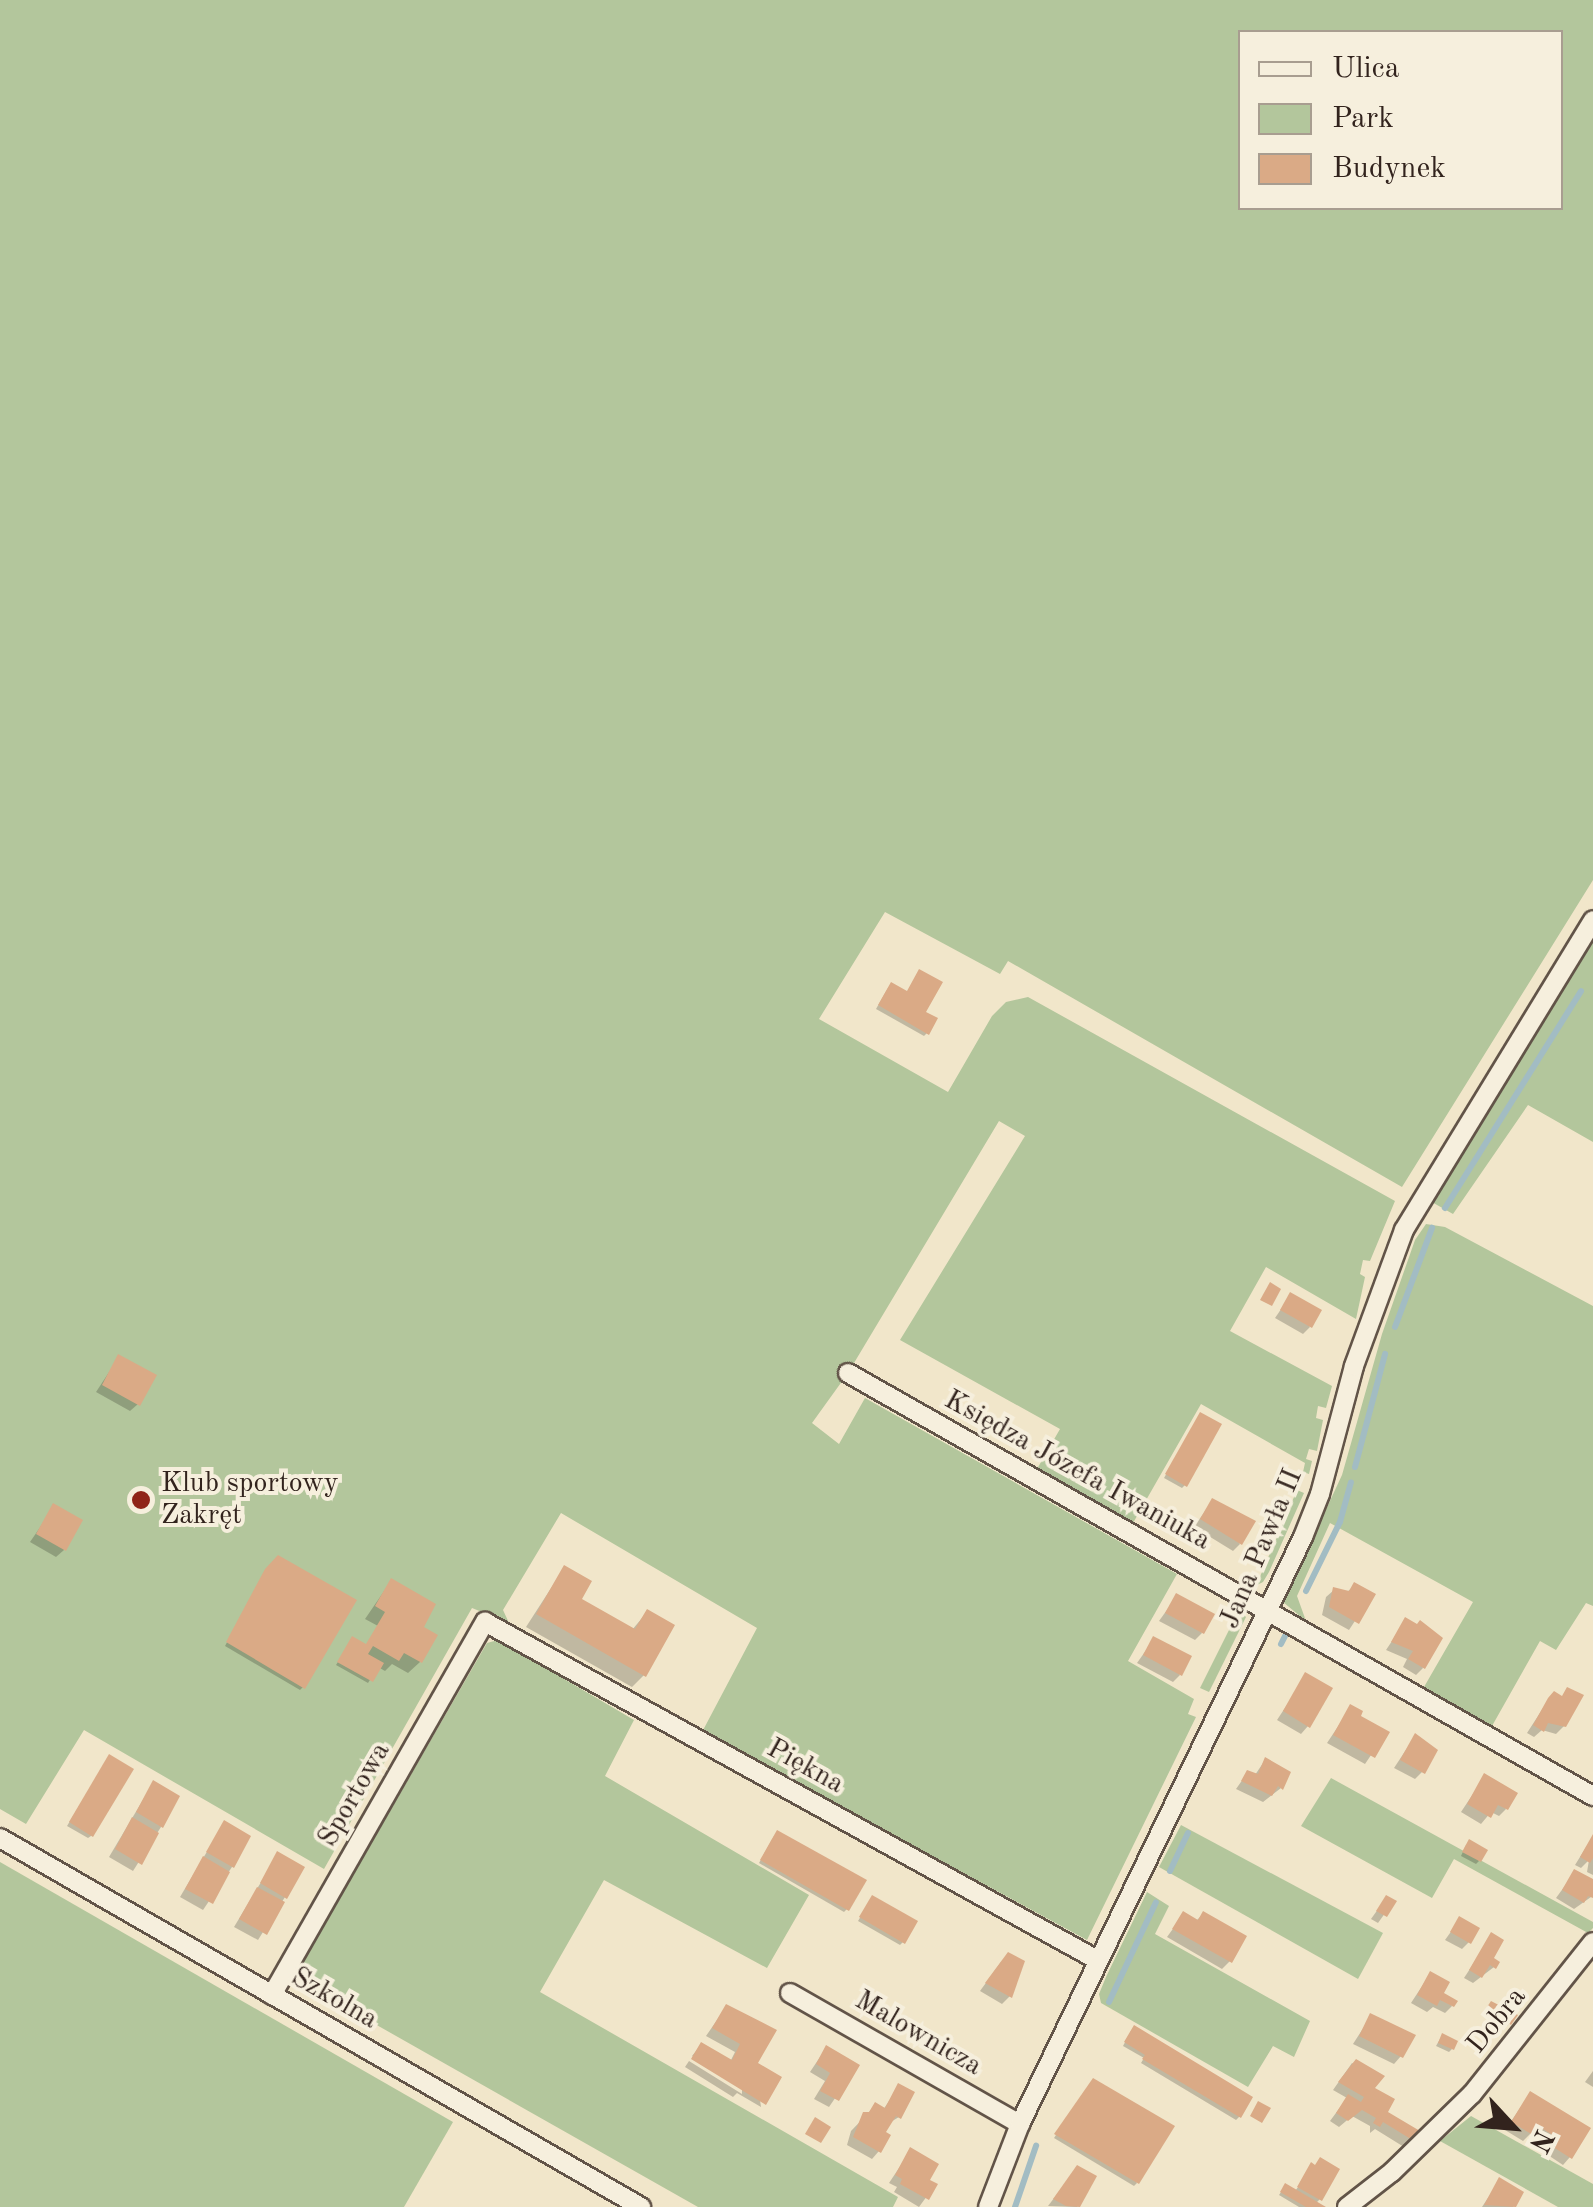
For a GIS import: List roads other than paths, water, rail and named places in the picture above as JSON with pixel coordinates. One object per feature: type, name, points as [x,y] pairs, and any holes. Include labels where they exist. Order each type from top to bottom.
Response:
[{"type":"street","name":"Jana Pawła II","points":[[988,2207],[1020,2124],[1320,1494],[1349,1382],[1404,1230],[1593,920]]},
{"type":"street","name":"Księdza Józefa Iwaniuka","points":[[848,1373],[1593,1796]]},
{"type":"street","name":"Piękna","points":[[485,1622],[1099,1961]]},
{"type":"street","name":"Sportowa","points":[[272,1995],[485,1622]]},
{"type":"street","name":"Szkolna","points":[[0,1838],[641,2207]]},
{"type":"street","name":"Dobra","points":[[1346,2207],[1392,2172],[1472,2094],[1593,1942]]},
{"type":"street","name":"Malownicza","points":[[790,1992],[1020,2124]]},
{"type":"waterway","points":[[1445,1208],[1581,991]]},
{"type":"waterway","points":[[1395,1327],[1432,1228]]},
{"type":"waterway","points":[[1355,1467],[1385,1354]]},
{"type":"waterway","points":[[1306,1591],[1340,1522],[1351,1482]]},
{"type":"waterway","points":[[1281,1644],[1285,1636]]},
{"type":"waterway","points":[[1170,1871],[1188,1833]]},
{"type":"waterway","points":[[1109,2002],[1156,1902]]},
{"type":"waterway","points":[[1015,2207],[1036,2146]]},
{"type":"place","name":"Klub sportowy Zakręt","points":[[141,1500]]}]
